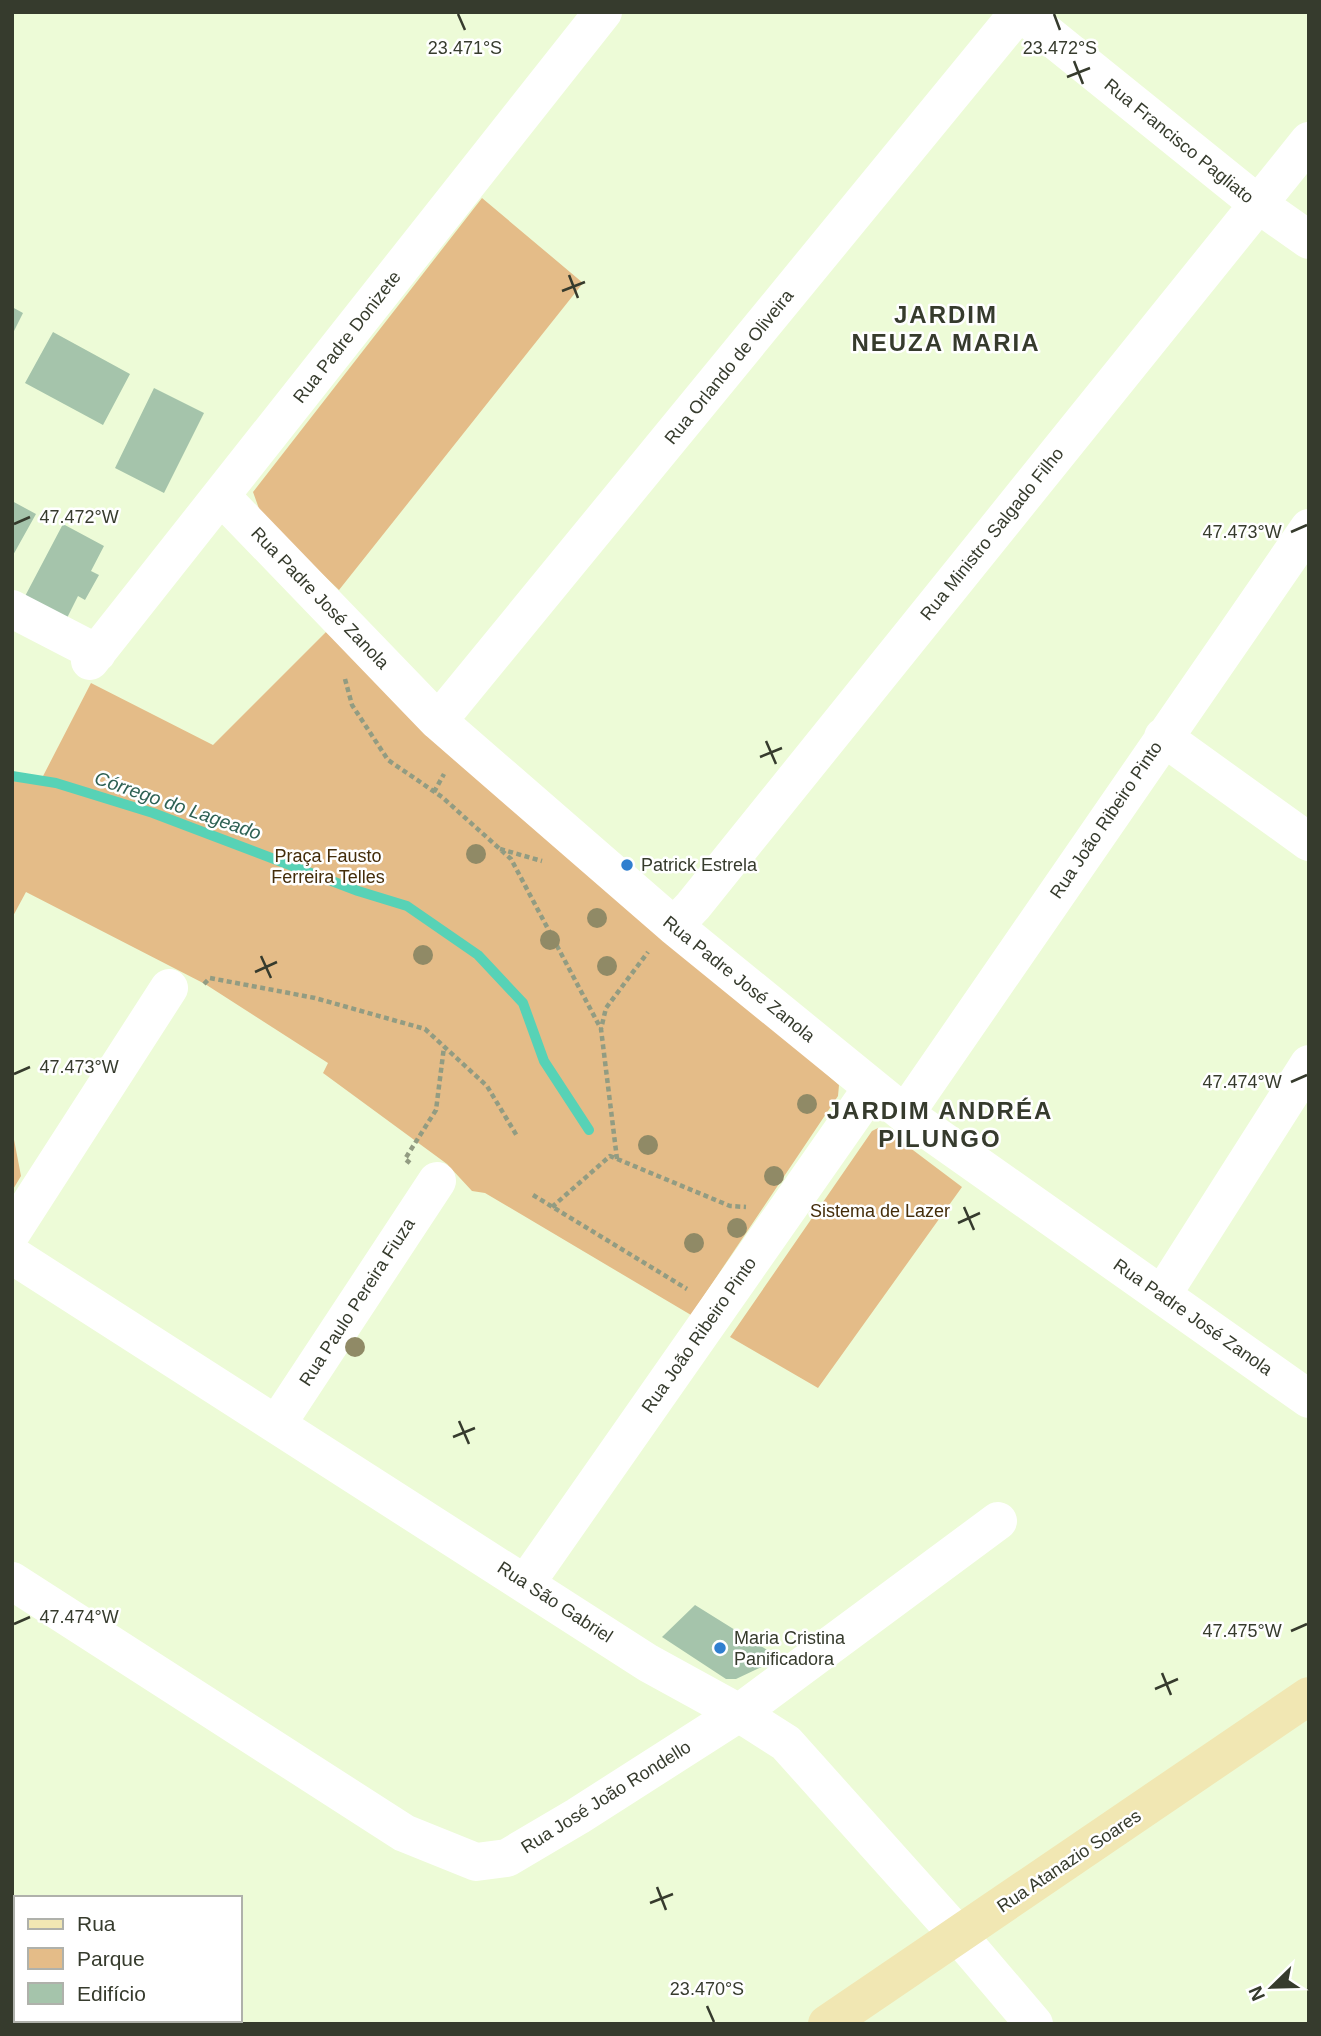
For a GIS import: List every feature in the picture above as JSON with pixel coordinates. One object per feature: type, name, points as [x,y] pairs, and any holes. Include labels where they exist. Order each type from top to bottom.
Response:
[{"type":"main road","name":"Rua Atanazio Soares","points":[[827,2024],[1309,1696]]},
{"type":"street","name":"Rua Padre Donizete","points":[[12,610],[94,657],[603,12]]},
{"type":"street","name":"Rua Francisco Pagliato","points":[[1019,12],[1258,204],[1309,240]]},
{"type":"street","name":"Rua Orlando de Oliveira","points":[[438,721],[1019,12]]},
{"type":"street","name":"Rua Ministro Salgado Filho","points":[[662,938],[693,906],[1309,141]]},
{"type":"street","name":"Rua Padre José Zanola","points":[[221,496],[438,721],[662,938],[905,1114],[1309,1399]]},
{"type":"street","name":"Rua João Ribeiro Pinto","points":[[905,1114],[1309,528]]},
{"type":"street","points":[[1163,737],[1309,842]]},
{"type":"street","points":[[12,1232],[169,988]]},
{"type":"street","points":[[1162,1294],[1309,1064]]},
{"type":"street","name":"Rua João Ribeiro Pinto","points":[[526,1583],[872,1088]]},
{"type":"street","name":"Rua Paulo Pereira Fiuza","points":[[277,1424],[437,1181]]},
{"type":"street","name":"Rua São Gabriel","points":[[12,1255],[648,1663],[739,1713],[786,1743],[1034,2024]]},
{"type":"street","name":"Rua José João Rondello","points":[[12,1581],[404,1833],[476,1862],[507,1858],[739,1713],[998,1521]]},
{"type":"path","points":[[352,705],[388,760],[442,797],[511,859],[601,1029]]},
{"type":"path","points":[[500,849],[552,863]]},
{"type":"path","points":[[617,1159],[601,1029],[607,1008],[662,938]]},
{"type":"path","points":[[169,988],[205,984],[210,978],[315,998],[425,1029],[487,1086],[517,1136]]},
{"type":"path","points":[[404,1159],[436,1110],[444,1046]]},
{"type":"path","points":[[552,1207],[610,1156],[730,1206],[752,1208],[745,1218]]},
{"type":"path","points":[[533,1195],[693,1292]]},
{"type":"green space","points":[[482,198],[583,283],[339,590],[262,517],[253,492]]},
{"type":"green space","name":"Praça Fausto Ferreira Telles","points":[[326,632],[839,1085],[838,1096],[691,1315],[485,1193],[472,1191],[447,1164],[323,1073],[328,1063],[205,984],[26,892],[12,918],[12,776],[41,780],[91,683],[213,745]]},
{"type":"green space","points":[[12,1129],[21,1176],[12,1191]]},
{"type":"green space","name":"Sistema de Lazer","points":[[885,1129],[962,1187],[818,1388],[730,1337],[872,1131]]},
{"type":"building","points":[[12,307],[23,313],[12,335]]},
{"type":"building","points":[[53,332],[130,374],[103,425],[25,383]]},
{"type":"building","points":[[154,388],[204,413],[164,493],[115,468]]},
{"type":"building","points":[[12,501],[36,514],[12,557]]},
{"type":"building","points":[[63,524],[104,546],[91,571],[99,575],[85,600],[78,596],[65,622],[23,600]]},
{"type":"building","name":"Maria Cristina Panificadora","points":[[695,1605],[780,1658],[736,1679],[726,1679],[662,1637]]},
{"type":"waterway","name":"Córrego do Lageado","points":[[12,776],[56,783],[153,813],[358,891],[407,906],[478,955],[523,1003],[544,1061],[589,1130]]},
{"type":"place","name":"Patrick Estrela","points":[[627,865]]},
{"type":"place","name":"Maria Cristina Panificadora","points":[[720,1648]]},
{"type":"district","name":"JARDIM NEUZA MARIA","points":[[946,329]]},
{"type":"district","name":"JARDIM ANDRÉA PILUNGO","points":[[940,1125]]}]
